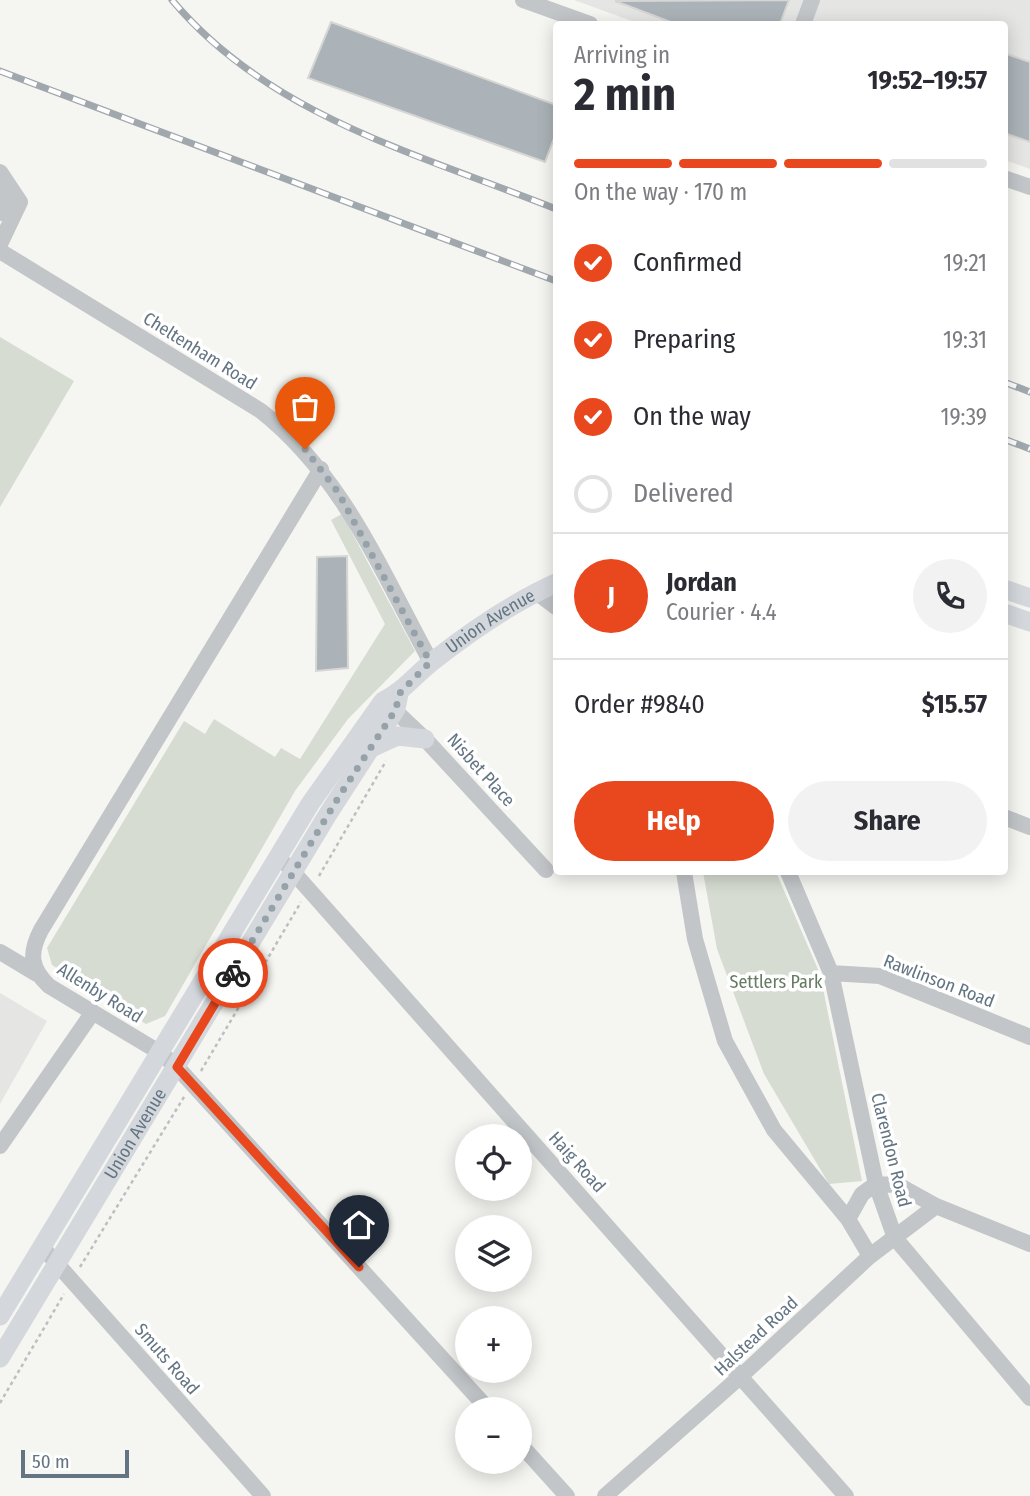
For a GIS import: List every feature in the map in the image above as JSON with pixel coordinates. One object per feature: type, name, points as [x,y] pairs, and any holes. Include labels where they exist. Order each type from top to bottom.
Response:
[{"type":"main road","name":"Union Avenue","points":[[0,1316],[310,804],[393,702],[430,662],[505,610],[553,584]]},
{"type":"main road","points":[[1008,590],[1030,598]]},
{"type":"main road","points":[[1008,614],[1030,622]]},
{"type":"main road","name":"Union Avenue","points":[[0,1358],[370,748],[393,702]]},
{"type":"main road","points":[[370,748],[397,736],[425,739]]},
{"type":"street","points":[[523,0],[547,4],[584,21]]},
{"type":"street","points":[[804,21],[812,0]]},
{"type":"street","points":[[0,172],[20,202],[5,215]]},
{"type":"street","points":[[1008,179],[1030,187]]},
{"type":"street","points":[[0,186],[7,201],[0,244]]},
{"type":"street","name":"Cheltenham Road","points":[[0,251],[261,411],[287,431],[338,492],[430,662]]},
{"type":"street","name":"Allenby Road","points":[[321,469],[32,948],[37,974],[49,986],[159,1052],[177,1067],[477,1397]]},
{"type":"street","points":[[536,592],[553,605]]},
{"type":"street","name":"Nisbet Place","points":[[393,702],[546,870]]},
{"type":"street","points":[[1008,819],[1030,827]]},
{"type":"street","name":"Haig Road","points":[[278,856],[846,1496]]},
{"type":"street","points":[[684,875],[695,939],[725,1041],[774,1130],[848,1219],[870,1256]]},
{"type":"street","name":"Clarendon Road","points":[[789,875],[831,973],[876,1184],[895,1238],[1030,1398]]},
{"type":"street","points":[[0,952],[37,974]]},
{"type":"street","name":"Rawlinson Road","points":[[831,973],[880,976],[1030,1037]]},
{"type":"street","points":[[0,1146],[93,1012]]},
{"type":"street","points":[[848,1219],[862,1194],[876,1184],[898,1185],[936,1206],[1030,1244]]},
{"type":"street","name":"Halstead Road","points":[[605,1496],[741,1377],[870,1256],[936,1206]]},
{"type":"street","name":"Smuts Road","points":[[43,1248],[263,1496]]},
{"type":"street","points":[[532,1457],[567,1496]]},
{"type":"path","points":[[0,1403],[388,758]]},
{"type":"shaded area","points":[[574,0],[1030,0],[1030,169],[1008,161],[1008,21],[632,21]]},
{"type":"shaded area","points":[[0,993],[47,1021],[0,1104]]},
{"type":"green space","points":[[0,337],[74,381],[0,507]]},
{"type":"green space","points":[[342,514],[415,651],[348,719],[295,791],[165,1016],[146,1024],[52,965],[47,948],[184,721],[205,734],[214,719],[275,757],[281,748],[300,759],[385,624],[331,520]]},
{"type":"green space","name":"Settlers Park","points":[[704,875],[777,875],[820,974],[862,1181],[829,1184],[764,1074],[717,949]]},
{"type":"building","points":[[789,0],[781,21],[668,21],[615,1]]},
{"type":"building","points":[[331,22],[553,104],[553,141],[545,162],[308,78]]},
{"type":"building","points":[[1008,54],[1030,62],[1030,142],[1008,134]]},
{"type":"building","points":[[347,556],[348,668],[316,671],[317,557]]},
{"type":"railway","points":[[172,0],[211,40],[254,74],[301,103],[401,150],[553,208]]},
{"type":"railway","points":[[0,71],[553,280]]},
{"type":"railway","points":[[1008,384],[1030,392]]},
{"type":"railway","points":[[1008,441],[1030,449]]},
{"type":"way so far","points":[[233,973],[338,798],[389,721],[396,709],[399,694],[430,662],[338,492],[305,449]]},
{"type":"route","points":[[233,973],[177,1067],[359,1267]]}]
